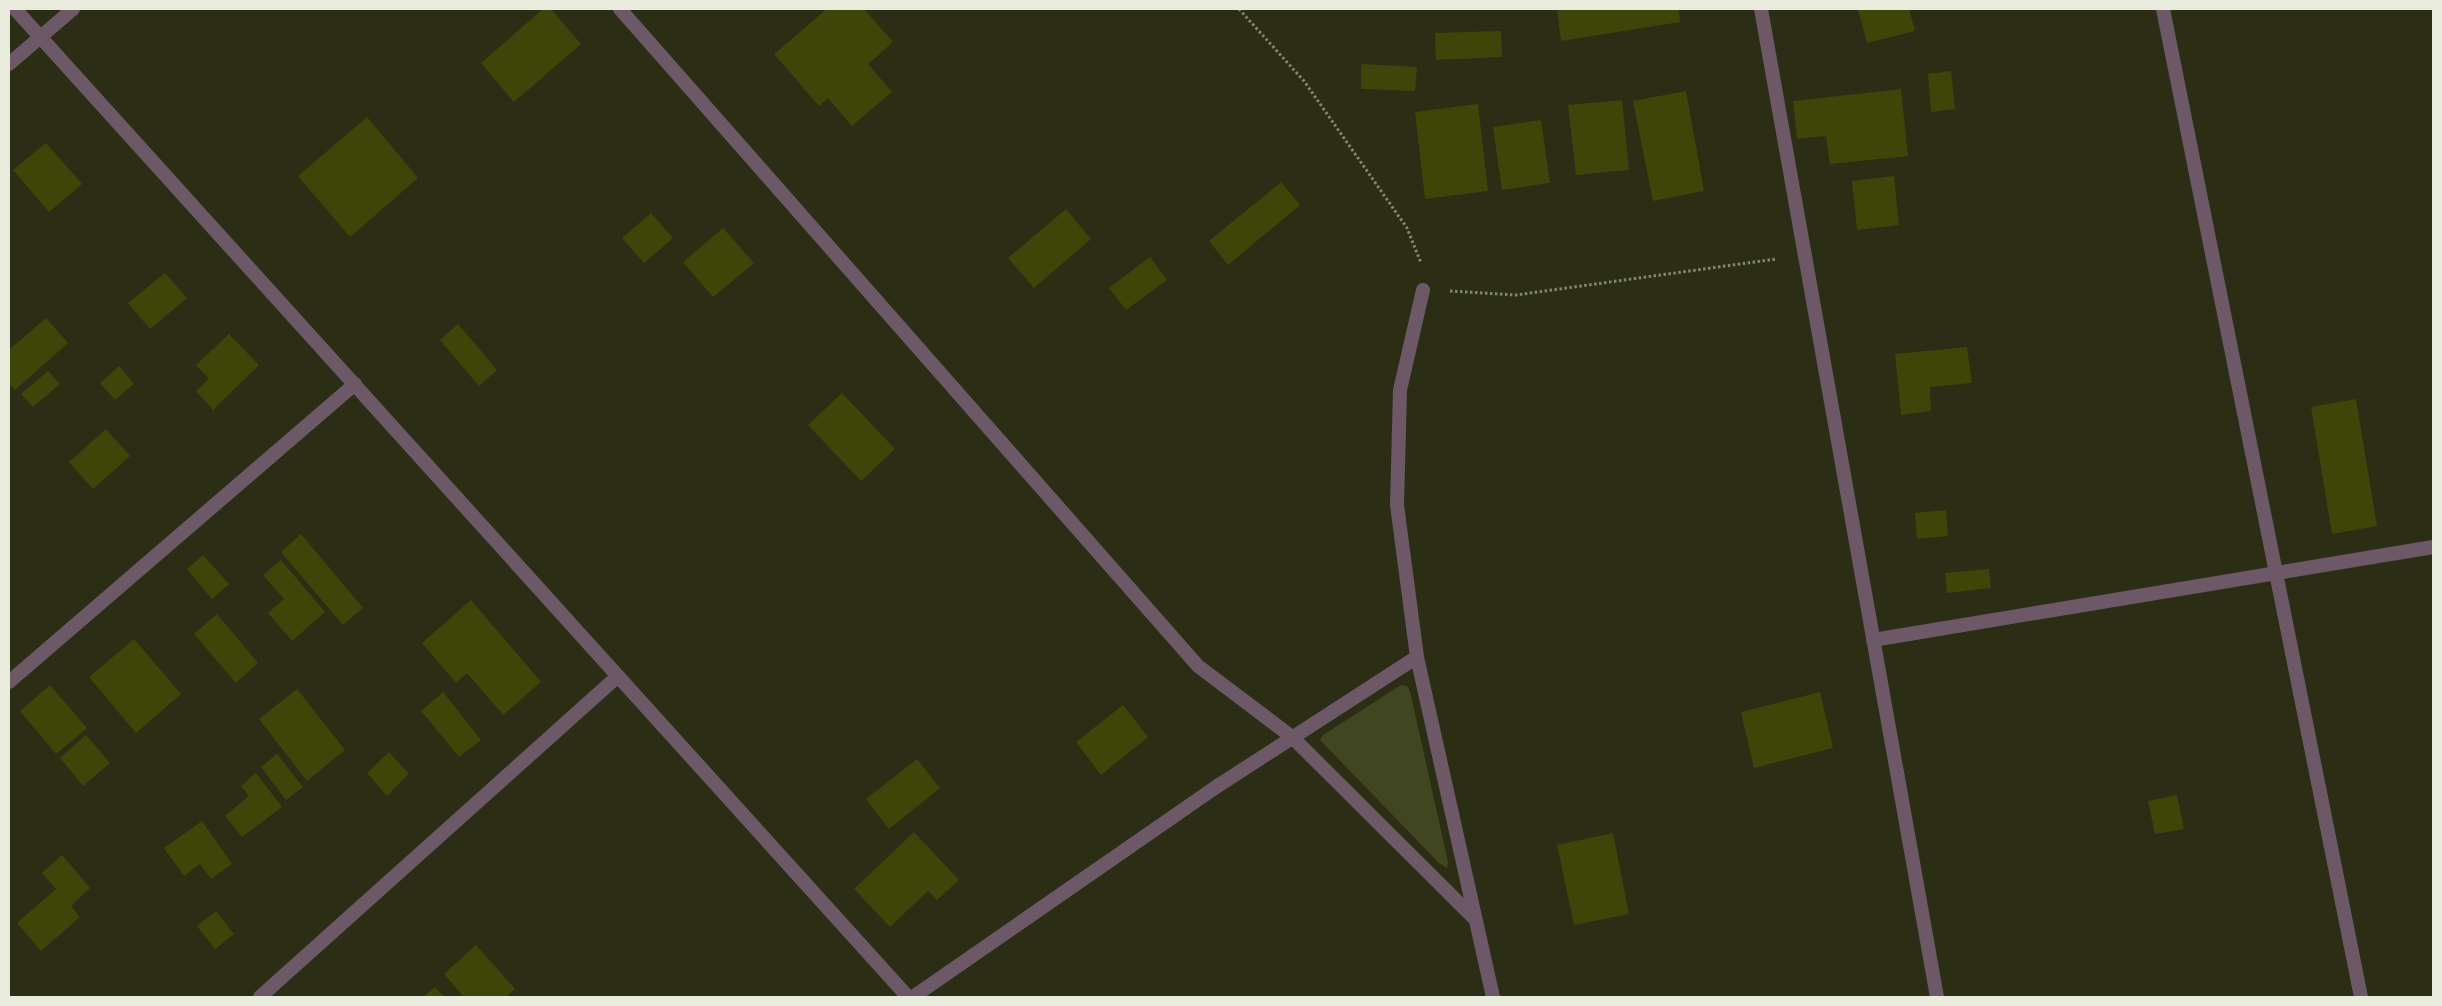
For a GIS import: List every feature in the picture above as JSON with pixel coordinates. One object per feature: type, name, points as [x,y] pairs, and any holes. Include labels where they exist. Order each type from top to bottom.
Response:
[{"type":"street","points":[[15,9],[908,997]]},
{"type":"street","points":[[9,64],[73,9]]},
{"type":"street","points":[[620,9],[1198,666],[1292,737],[1475,919]]},
{"type":"street","points":[[1760,9],[1937,997]]},
{"type":"street","points":[[2163,9],[2361,997]]},
{"type":"street","points":[[1424,290],[1400,390],[1397,505],[1417,656],[1493,997]]},
{"type":"street","points":[[9,682],[355,384]]},
{"type":"street","points":[[1873,640],[2276,575],[2433,547]]},
{"type":"street","points":[[913,997],[1292,737],[1417,656]]},
{"type":"street","points":[[260,997],[618,676]]},
{"type":"path","points":[[1239,9],[1304,81],[1407,228],[1421,261],[1424,290],[1516,295],[1804,255]]},
{"type":"green space","points":[[1401,685],[1407,686],[1410,691],[1448,862],[1447,868],[1439,863],[1320,740],[1323,735]]},
{"type":"building","points":[[543,9],[551,9],[581,44],[514,102],[481,63]]},
{"type":"building","points":[[827,9],[864,9],[893,42],[868,64],[892,92],[852,126],[828,98],[819,106],[774,54]]},
{"type":"building","points":[[1557,9],[1679,9],[1680,22],[1561,41]]},
{"type":"building","points":[[1858,9],[1909,9],[1915,31],[1867,43]]},
{"type":"building","points":[[1501,31],[1502,57],[1436,60],[1435,33]]},
{"type":"building","points":[[1361,64],[1417,67],[1415,91],[1361,89]]},
{"type":"building","points":[[1951,71],[1955,109],[1931,112],[1928,74]]},
{"type":"building","points":[[1901,89],[1908,156],[1830,164],[1826,136],[1797,139],[1793,101]]},
{"type":"building","points":[[1686,91],[1704,191],[1653,201],[1633,101]]},
{"type":"building","points":[[1622,100],[1629,170],[1576,175],[1568,105]]},
{"type":"building","points":[[1478,104],[1488,191],[1425,199],[1415,112]]},
{"type":"building","points":[[367,117],[418,178],[350,237],[298,176]]},
{"type":"building","points":[[1541,120],[1550,183],[1502,190],[1493,127]]},
{"type":"building","points":[[46,143],[82,184],[49,212],[13,170]]},
{"type":"building","points":[[1894,176],[1899,225],[1857,230],[1852,181]]},
{"type":"building","points":[[1281,182],[1300,205],[1228,265],[1209,241]]},
{"type":"building","points":[[1066,209],[1091,239],[1034,288],[1008,258]]},
{"type":"building","points":[[651,213],[673,238],[644,263],[622,238]]},
{"type":"building","points":[[723,228],[754,263],[713,297],[683,262]]},
{"type":"building","points":[[1150,257],[1167,280],[1126,310],[1109,288]]},
{"type":"building","points":[[165,273],[187,298],[150,329],[128,303]]},
{"type":"building","points":[[46,318],[68,343],[15,390],[9,383],[9,350]]},
{"type":"building","points":[[458,324],[497,370],[479,386],[440,340]]},
{"type":"building","points":[[229,334],[259,365],[213,410],[196,391],[209,379],[196,365]]},
{"type":"building","points":[[1967,347],[1972,383],[1930,387],[1931,411],[1901,415],[1895,354]]},
{"type":"building","points":[[119,366],[134,384],[115,400],[100,383]]},
{"type":"building","points":[[48,371],[60,384],[33,407],[21,394]]},
{"type":"building","points":[[842,393],[895,449],[861,481],[808,425]]},
{"type":"building","points":[[2356,399],[2377,526],[2332,534],[2311,407]]},
{"type":"building","points":[[106,429],[130,456],[93,489],[69,462]]},
{"type":"building","points":[[1946,510],[1948,536],[1917,539],[1915,513]]},
{"type":"building","points":[[301,534],[363,608],[343,625],[281,552]]},
{"type":"building","points":[[203,555],[229,584],[212,599],[187,569]]},
{"type":"building","points":[[281,560],[325,612],[292,641],[268,613],[284,599],[263,575]]},
{"type":"building","points":[[1989,569],[1991,588],[1947,593],[1945,573]]},
{"type":"building","points":[[471,600],[541,682],[503,715],[467,673],[456,683],[422,643]]},
{"type":"building","points":[[217,614],[258,663],[236,683],[194,634]]},
{"type":"building","points":[[134,639],[181,694],[136,733],[89,677]]},
{"type":"building","points":[[50,685],[87,728],[56,754],[20,711]]},
{"type":"building","points":[[297,689],[345,750],[307,781],[259,719]]},
{"type":"building","points":[[443,692],[481,740],[459,757],[421,711]]},
{"type":"building","points":[[1820,692],[1833,748],[1754,768],[1741,712]]},
{"type":"building","points":[[1123,705],[1148,737],[1101,775],[1076,742]]},
{"type":"building","points":[[86,735],[110,763],[83,786],[60,758]]},
{"type":"building","points":[[389,752],[409,774],[387,796],[367,773]]},
{"type":"building","points":[[277,754],[303,787],[286,800],[261,767]]},
{"type":"building","points":[[917,759],[940,788],[889,829],[866,799]]},
{"type":"building","points":[[256,773],[282,807],[242,837],[225,816],[249,796],[241,786]]},
{"type":"building","points":[[2177,795],[2184,829],[2155,834],[2148,801]]},
{"type":"building","points":[[202,821],[232,864],[211,879],[200,864],[184,876],[164,848]]},
{"type":"building","points":[[914,832],[959,880],[937,900],[928,891],[890,927],[854,889]]},
{"type":"building","points":[[1613,833],[1629,914],[1574,925],[1557,845]]},
{"type":"building","points":[[62,855],[90,888],[71,906],[80,917],[41,951],[17,923],[56,889],[42,873]]},
{"type":"building","points":[[216,911],[234,934],[215,949],[197,926]]},
{"type":"building","points":[[476,945],[515,989],[506,997],[464,997],[444,974]]},
{"type":"building","points":[[435,987],[444,997],[423,997]]}]
